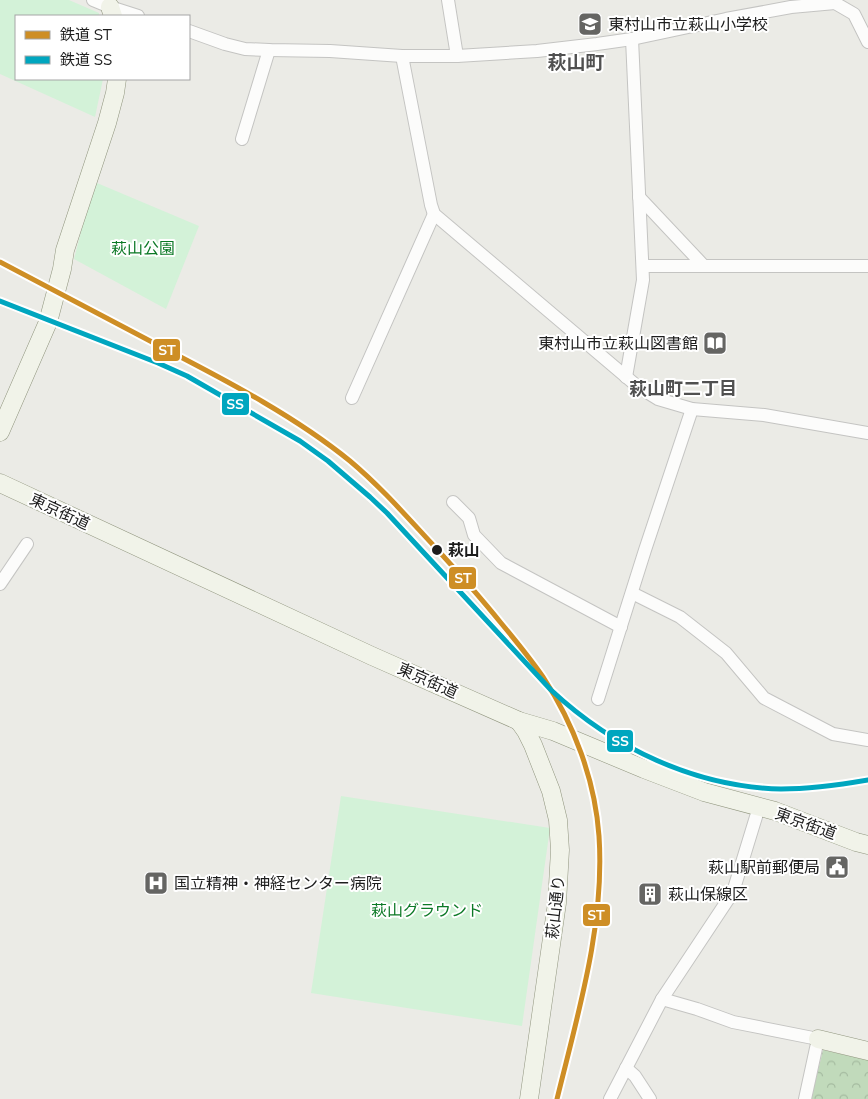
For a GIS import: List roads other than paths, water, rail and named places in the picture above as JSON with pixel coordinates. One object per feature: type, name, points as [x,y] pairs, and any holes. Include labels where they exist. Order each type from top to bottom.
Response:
[{"type":"street","points":[[93,0],[135,15]]},
{"type":"street","points":[[448,0],[457,56]]},
{"type":"street","points":[[190,31],[245,49],[330,51],[402,56],[457,56],[537,51],[632,39],[772,11],[834,2],[854,14],[868,42]]},
{"type":"street","points":[[626,377],[643,280],[632,39]]},
{"type":"street","points":[[242,139],[269,50]]},
{"type":"street","points":[[402,56],[434,214],[637,386],[658,399],[692,409],[764,415],[868,433]]},
{"type":"street","points":[[0,432],[48,322],[65,250],[107,123],[117,80]]},
{"type":"street","points":[[639,196],[703,265]]},
{"type":"street","points":[[352,398],[434,214]]},
{"type":"street","points":[[643,266],[868,266]]},
{"type":"street","points":[[598,699],[692,409]]},
{"type":"street","name":"東京街道","points":[[0,483],[372,656],[519,721],[553,731],[704,792],[775,811],[868,845]]},
{"type":"street","points":[[453,502],[469,518],[474,535],[501,563],[621,627]]},
{"type":"street","points":[[0,584],[27,544]]},
{"type":"street","points":[[632,592],[680,617],[726,653],[764,698],[833,734],[868,740]]},
{"type":"street","name":"萩山通り","points":[[519,721],[533,745],[551,791],[558,820],[560,850],[557,903],[529,1099]]},
{"type":"street","points":[[610,1099],[662,999],[733,892],[759,807]]},
{"type":"street","points":[[662,999],[698,1009],[733,1022],[868,1051]]},
{"type":"street","points":[[805,1099],[818,1039]]},
{"type":"street","points":[[626,1068],[635,1076],[650,1099]]},
{"type":"rail line","name":"ST","points":[[0,262],[240,389],[330,445],[394,502],[493,613],[543,677],[564,714],[581,753],[593,794],[599,836],[600,869],[594,936],[581,1001],[557,1099]]},
{"type":"rail line","name":"SS","points":[[0,301],[187,376],[300,441],[328,461],[387,513],[551,690],[601,730],[628,746],[687,772],[749,787],[803,788],[868,780]]},
{"type":"place","name":"東村山市立萩山小学校","points":[[590,24]]},
{"type":"place","name":"東村山市立萩山図書館","points":[[715,343]]},
{"type":"place","name":"萩山","points":[[437,550]]},
{"type":"place","name":"萩山駅前郵便局","points":[[837,867]]},
{"type":"place","name":"国立精神・神経センター病院","points":[[156,883]]},
{"type":"place","name":"萩山保線区","points":[[650,894]]},
{"type":"district","name":"萩山町","points":[[576,62]]},
{"type":"district","name":"萩山町二丁目","points":[[683,389]]},
{"type":"park label","name":"萩山公園","points":[[143,248]]},
{"type":"park label","name":"萩山グラウンド","points":[[427,910]]}]
